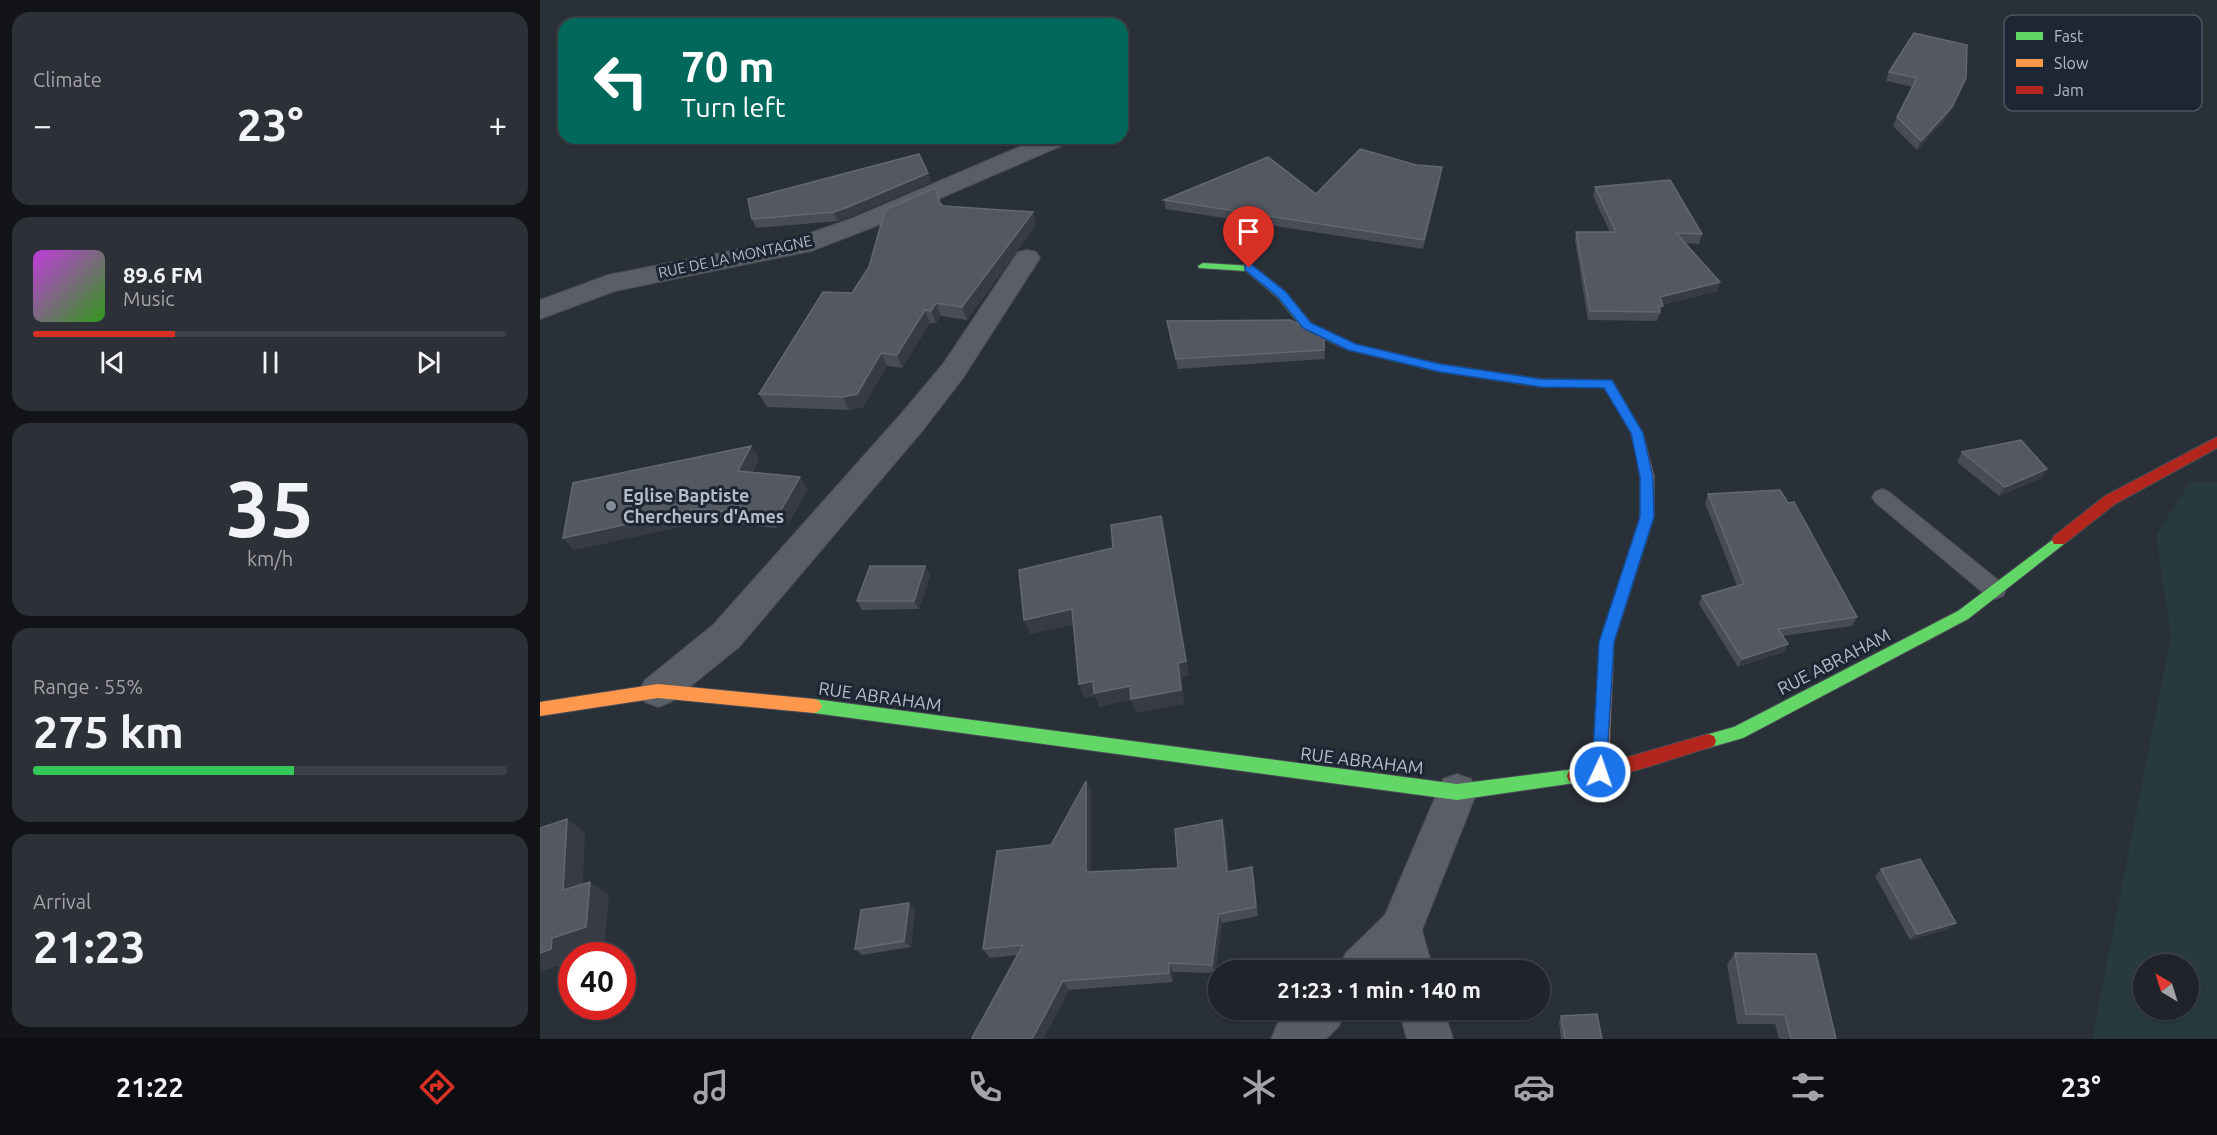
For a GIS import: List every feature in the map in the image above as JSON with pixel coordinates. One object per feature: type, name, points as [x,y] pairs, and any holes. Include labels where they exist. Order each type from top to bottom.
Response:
[{"type":"street","name":"RUE DE LA MONTAGNE","points":[[540,310],[608,284],[802,245],[861,223],[972,173],[1045,144]]},
{"type":"street","points":[[658,691],[726,636],[912,422],[953,371],[1027,258]]},
{"type":"street","points":[[1203,266],[1249,268],[1282,295],[1307,326],[1353,347],[1440,368],[1541,383],[1608,383],[1637,433],[1647,477],[1647,517],[1607,642],[1600,772]]},
{"type":"street","name":"RUE ABRAHAM","points":[[540,710],[658,691],[772,700],[1457,792],[1600,772],[1737,733],[1963,615],[2110,500],[2217,442]]},
{"type":"street","points":[[1384,960],[1406,950],[1457,792]]},
{"type":"street","points":[[1294,1039],[1313,1020]]},
{"type":"street","points":[[1425,1020],[1430,1039]]},
{"type":"lane","points":[[1882,497],[1995,590]]},
{"type":"green space","points":[[2191,481],[2217,482],[2217,1039],[2092,1039],[2171,636],[2156,535]]},
{"type":"building","points":[[1914,33],[1967,45],[1966,78],[1952,107],[1921,141],[1897,117],[1917,78],[1889,72]]},
{"type":"building","points":[[1360,149],[1416,165],[1442,167],[1424,240],[1164,200],[1268,157],[1316,194]]},
{"type":"building","points":[[919,154],[928,173],[848,207],[834,212],[752,219],[748,199]]},
{"type":"building","points":[[1670,180],[1702,234],[1676,233],[1720,282],[1660,297],[1663,306],[1658,306],[1660,312],[1590,311],[1576,232],[1616,232],[1595,187]]},
{"type":"building","points":[[935,188],[943,206],[1033,212],[962,307],[936,303],[931,311],[925,310],[897,355],[881,353],[857,394],[843,397],[759,394],[823,292],[852,293],[869,267],[885,210]]},
{"type":"building","points":[[1290,320],[1324,337],[1324,350],[1176,359],[1167,321]]},
{"type":"building","points":[[2021,440],[2047,469],[2005,487],[1962,452]]},
{"type":"building","points":[[751,446],[738,471],[800,477],[781,510],[768,516],[697,509],[563,538],[573,483]]},
{"type":"building","points":[[1780,490],[1788,503],[1794,502],[1857,617],[1778,629],[1788,644],[1742,659],[1702,596],[1744,584],[1708,494]]},
{"type":"building","points":[[1161,516],[1186,661],[1178,663],[1181,690],[1131,699],[1130,686],[1094,693],[1093,681],[1079,684],[1072,609],[1024,620],[1019,570],[1113,548],[1111,525]]},
{"type":"building","points":[[870,566],[925,566],[914,601],[857,601]]},
{"type":"building","points":[[1086,781],[1086,872],[1178,868],[1175,829],[1222,820],[1227,872],[1252,867],[1256,907],[1219,914],[1213,960],[1208,960],[1208,965],[1169,963],[1169,973],[1063,981],[1032,1039],[974,1039],[972,1038],[1023,945],[983,949],[997,851],[1051,845]]},
{"type":"building","points":[[567,819],[563,890],[590,882],[586,927],[552,938],[551,949],[540,953],[540,828]]},
{"type":"building","points":[[1920,859],[1956,923],[1917,934],[1881,869]]},
{"type":"building","points":[[909,903],[904,941],[855,949],[861,910]]},
{"type":"building","points":[[1735,953],[1816,954],[1836,1039],[1791,1039],[1785,1015],[1746,1014]]},
{"type":"building","points":[[1597,1014],[1602,1039],[1565,1039],[1561,1016]]},
{"type":"traffic: fast","points":[[1203,266],[1249,268],[1282,295],[1307,326],[1352,347],[1440,368],[1541,383],[1608,383],[1637,433],[1642,453]]},
{"type":"traffic: fast","points":[[1708,741],[1737,733],[1963,615],[2059,540]]},
{"type":"traffic: fast","points":[[814,706],[1457,792],[1575,776]]},
{"type":"traffic: slow","points":[[1600,772],[1607,642],[1647,517],[1647,477],[1642,453]]},
{"type":"traffic: slow","points":[[540,709],[658,691],[814,706]]},
{"type":"traffic: jam","points":[[2059,540],[2110,500],[2217,442]]},
{"type":"traffic: jam","points":[[1575,776],[1600,772],[1708,741]]},
{"type":"place","name":"Eglise Baptiste Chercheurs d'Ames","points":[[611,506]]},
{"type":"route","points":[[1249,268],[1282,295],[1307,326],[1353,347],[1440,368],[1541,383],[1608,383],[1637,433],[1647,477],[1647,517],[1607,642],[1600,772]]}]
